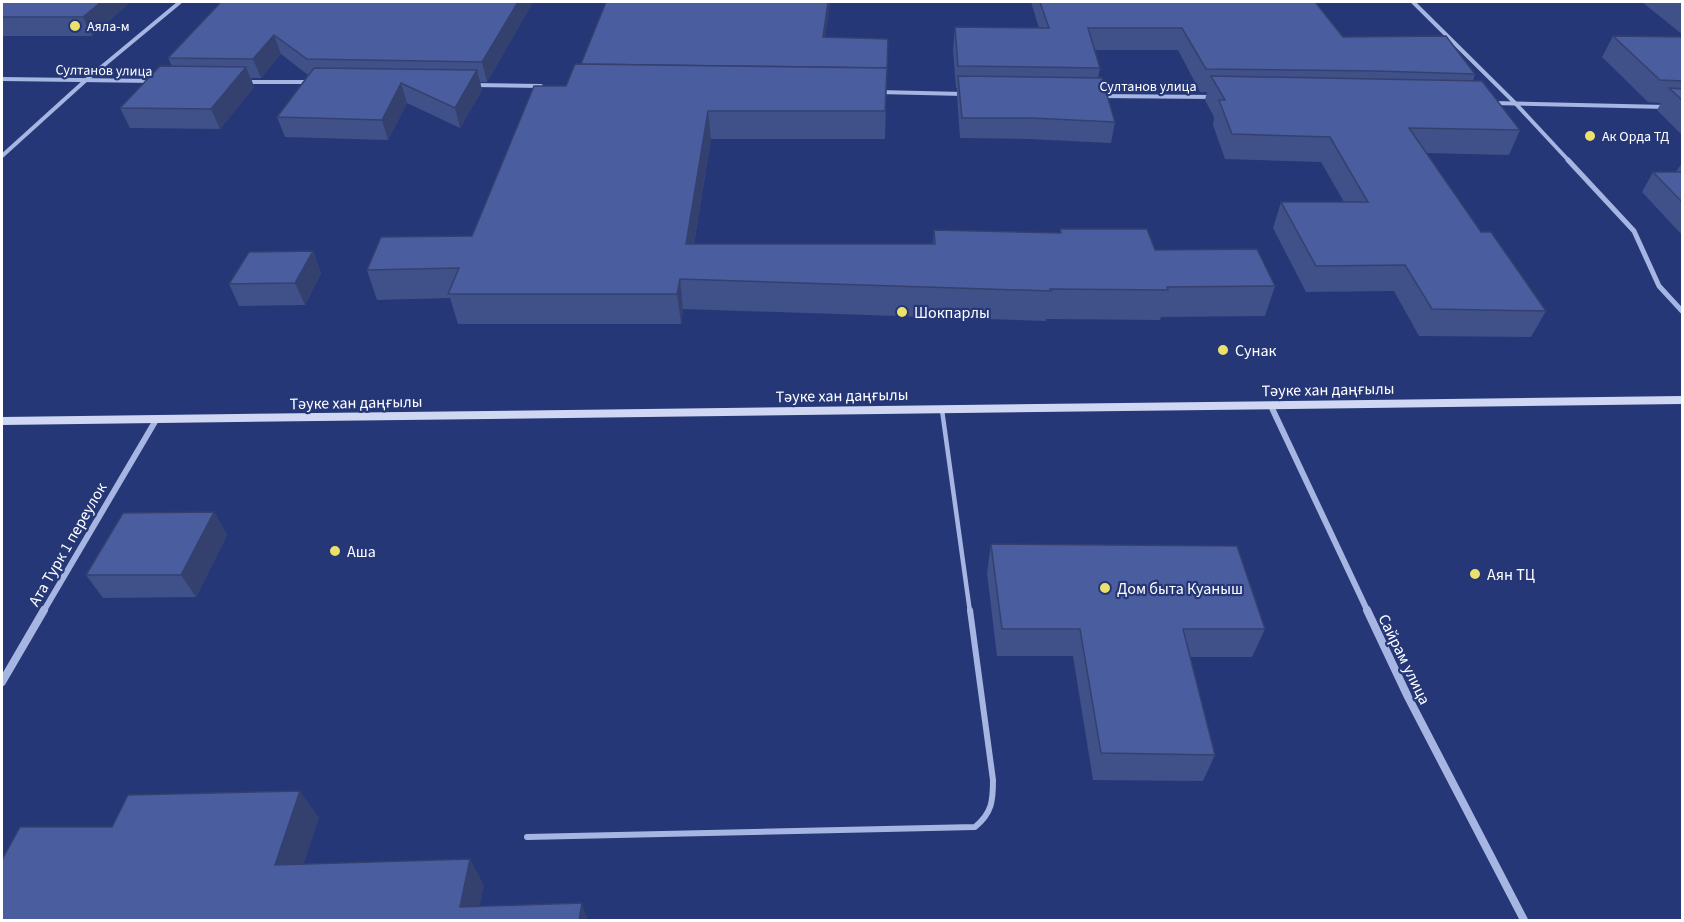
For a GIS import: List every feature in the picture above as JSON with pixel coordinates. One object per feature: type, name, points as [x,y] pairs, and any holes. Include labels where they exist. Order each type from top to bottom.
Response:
[{"type":"street","points":[[2,156],[86,80],[180,2]]},
{"type":"street","points":[[1413,2],[1516,104],[1634,231],[1659,286],[1683,311]]},
{"type":"street","name":"Султанов улица","points":[[2,79],[158,81]]},
{"type":"street","points":[[242,82],[314,82]]},
{"type":"street","points":[[466,85],[548,87]]},
{"type":"street","points":[[868,92],[976,94]]},
{"type":"street","name":"Султанов улица","points":[[1095,96],[1214,97]]},
{"type":"street","points":[[1482,103],[1671,107]]},
{"type":"street","name":"Тәуке хан даңғылы","points":[[2,421],[1683,400]]},
{"type":"street","name":"Сайрам улица","points":[[1271,406],[1408,698],[1524,921]]},
{"type":"street","name":"Ата Турк 1 переулок","points":[[2,682],[156,420]]},
{"type":"lane","points":[[526,837],[975,827],[987,818],[993,804],[993,780],[942,410]]},
{"type":"building","points":[[2,2],[101,2],[83,17],[2,17]]},
{"type":"building","points":[[221,2],[518,2],[482,62],[307,59],[274,35],[253,59],[168,58]]},
{"type":"building","points":[[606,2],[828,2],[823,37],[888,39],[887,68],[581,64]]},
{"type":"building","points":[[1040,2],[1315,2],[1343,37],[1446,36],[1475,74],[1206,69],[1182,28],[1088,28],[1100,68],[958,66],[955,27],[1049,28]]},
{"type":"building","points":[[1613,36],[1683,37],[1683,81],[1660,80]]},
{"type":"building","points":[[575,64],[887,68],[885,111],[708,111],[686,244],[935,244],[934,230],[1061,233],[1060,229],[1147,229],[1155,250],[1257,249],[1275,286],[1167,287],[1168,290],[1050,289],[1051,291],[680,279],[677,294],[448,294],[459,268],[367,270],[381,237],[472,236],[534,86],[566,86]]},
{"type":"building","points":[[160,66],[246,67],[211,109],[120,108]]},
{"type":"building","points":[[314,68],[477,70],[455,108],[401,83],[382,120],[277,117]]},
{"type":"building","points":[[958,76],[1102,78],[1115,122],[1031,118],[962,118]]},
{"type":"building","points":[[1211,76],[1482,81],[1520,130],[1409,128],[1481,232],[1491,232],[1546,311],[1432,309],[1405,265],[1316,266],[1281,202],[1368,202],[1330,137],[1232,134],[1219,100],[1225,100]]},
{"type":"building","points":[[1669,88],[1683,89],[1683,101]]},
{"type":"building","points":[[1653,172],[1683,172],[1683,203]]},
{"type":"building","points":[[313,251],[295,283],[229,284],[249,252]]},
{"type":"building","points":[[214,512],[181,575],[86,575],[123,513]]},
{"type":"building","points":[[991,544],[1237,546],[1265,629],[1183,629],[1215,755],[1101,753],[1080,629],[1002,629]]},
{"type":"building","points":[[300,791],[275,865],[470,859],[460,907],[582,903],[579,921],[2,921],[2,860],[20,827],[112,827],[128,795]]},
{"type":"place","name":"Аяла-м","points":[[75,26]]},
{"type":"place","name":"Ак Орда ТД","points":[[1590,136]]},
{"type":"place","name":"Шокпарлы","points":[[902,312]]},
{"type":"place","name":"Сунак","points":[[1223,350]]},
{"type":"place","name":"Аша","points":[[335,551]]},
{"type":"place","name":"Аян ТЦ","points":[[1475,574]]},
{"type":"place","name":"Дом быта Куаныш","points":[[1105,588]]}]
